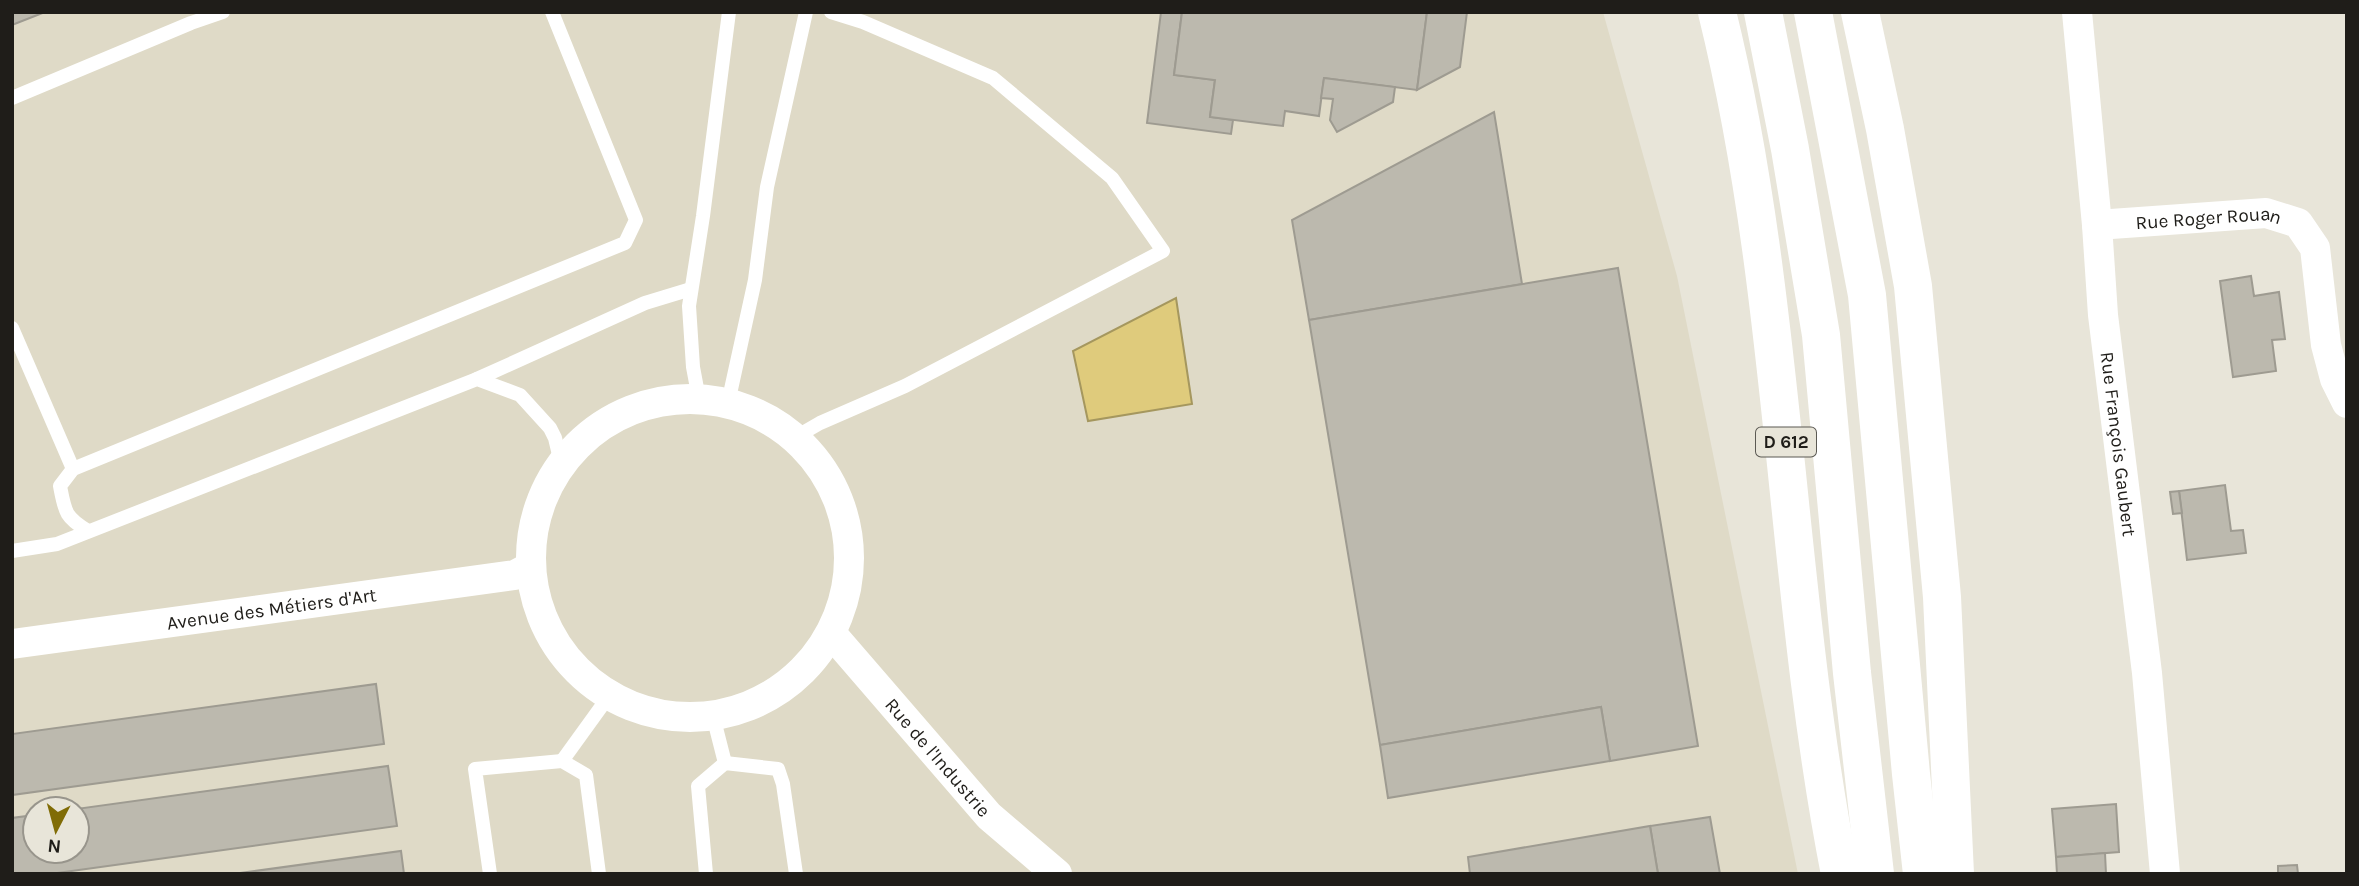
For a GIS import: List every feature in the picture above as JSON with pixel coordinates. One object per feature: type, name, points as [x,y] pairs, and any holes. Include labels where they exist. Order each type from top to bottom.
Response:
[{"type":"highway","name":"D 612","points":[[1717,12],[1745,149],[1769,301],[1806,646],[1830,823],[1840,874]]},
{"type":"highway","name":"D 612","points":[[1763,12],[1790,149],[1821,335],[1852,673],[1875,874]]},
{"type":"highway","points":[[1813,12],[1867,295],[1922,874]]},
{"type":"highway","points":[[1860,12],[1885,129],[1913,286],[1942,597],[1955,874]]},
{"type":"street","name":"Rue François Gaubert","points":[[2077,12],[2103,315],[2147,673],[2165,874]]},
{"type":"street","name":"Rue Roger Rouan","points":[[2097,225],[2266,213],[2298,223],[2315,248],[2326,345],[2335,379],[2347,403]]},
{"type":"street","points":[[714,401],[763,417],[794,438],[822,469],[841,506],[849,547],[846,591],[831,633],[801,672],[760,701],[713,716],[677,717],[642,710],[610,696],[578,673],[553,642],[537,606],[530,567],[536,513],[561,463],[599,426],[646,404],[714,401]]},
{"type":"street","name":"Avenue des Métiers d'Art","points":[[12,644],[515,575],[530,567]]},
{"type":"street","name":"Rue de l'Industrie","points":[[831,633],[989,816],[1057,874]]},
{"type":"lane","points":[[12,98],[223,12]]},
{"type":"lane","points":[[88,531],[71,520],[64,508],[60,486],[73,469],[625,243],[636,220],[552,12]]},
{"type":"lane","points":[[714,401],[693,367],[689,306],[729,12]]},
{"type":"lane","points":[[714,401],[755,280],[767,187],[806,12]]},
{"type":"lane","points":[[794,438],[820,423],[905,386],[1163,251],[1112,178],[993,78],[863,22],[831,12]]},
{"type":"lane","points":[[12,551],[57,544],[477,379],[645,303],[691,289]]},
{"type":"lane","points":[[12,328],[73,469]]},
{"type":"lane","points":[[477,379],[520,395],[550,428],[561,463]]},
{"type":"lane","points":[[562,761],[610,696]]},
{"type":"lane","points":[[713,716],[725,763]]},
{"type":"lane","points":[[490,874],[475,769],[562,761],[586,775],[599,874]]},
{"type":"lane","points":[[706,874],[698,786],[725,763],[778,769],[783,785],[796,874]]},
{"type":"shaded area","points":[[12,12],[1603,12],[1677,276],[1798,874],[12,874]]},
{"type":"shaded area","points":[[1176,298],[1192,404],[1088,421],[1073,351]]},
{"type":"building","points":[[12,12],[45,12],[12,25]]},
{"type":"building","points":[[1161,12],[1182,12],[1174,75],[1215,80],[1210,117],[1233,120],[1231,134],[1147,123]]},
{"type":"building","points":[[1182,12],[1427,12],[1417,90],[1324,78],[1319,116],[1285,111],[1283,126],[1210,117],[1215,80],[1174,75]]},
{"type":"building","points":[[1427,12],[1467,12],[1460,67],[1417,90]]},
{"type":"building","points":[[1324,78],[1395,87],[1393,102],[1337,132],[1330,120],[1333,99],[1321,98]]},
{"type":"building","points":[[1494,112],[1522,284],[1309,320],[1292,220]]},
{"type":"building","points":[[1618,268],[1698,746],[1610,761],[1601,707],[1380,745],[1309,320]]},
{"type":"building","points":[[2251,276],[2254,296],[2279,292],[2285,339],[2272,340],[2276,371],[2233,377],[2220,281]]},
{"type":"building","points":[[2225,485],[2231,531],[2243,530],[2246,553],[2187,560],[2179,491]]},
{"type":"building","points":[[2179,491],[2182,513],[2173,514],[2170,492]]},
{"type":"building","points":[[376,684],[384,744],[12,795],[12,734]]},
{"type":"building","points":[[1601,707],[1610,761],[1388,798],[1380,745]]},
{"type":"building","points":[[388,766],[397,826],[50,874],[12,874],[12,818],[21,817],[21,865],[91,865],[91,807]]},
{"type":"building","points":[[2116,804],[2119,852],[2056,857],[2052,809]]},
{"type":"building","points":[[1710,817],[1720,874],[1658,874],[1650,826]]},
{"type":"building","points":[[1650,826],[1658,874],[1470,874],[1468,857]]},
{"type":"building","points":[[401,851],[404,874],[233,874]]},
{"type":"building","points":[[2105,853],[2106,874],[2057,874],[2056,857]]},
{"type":"building","points":[[2297,865],[2298,874],[2278,874],[2278,866]]}]
